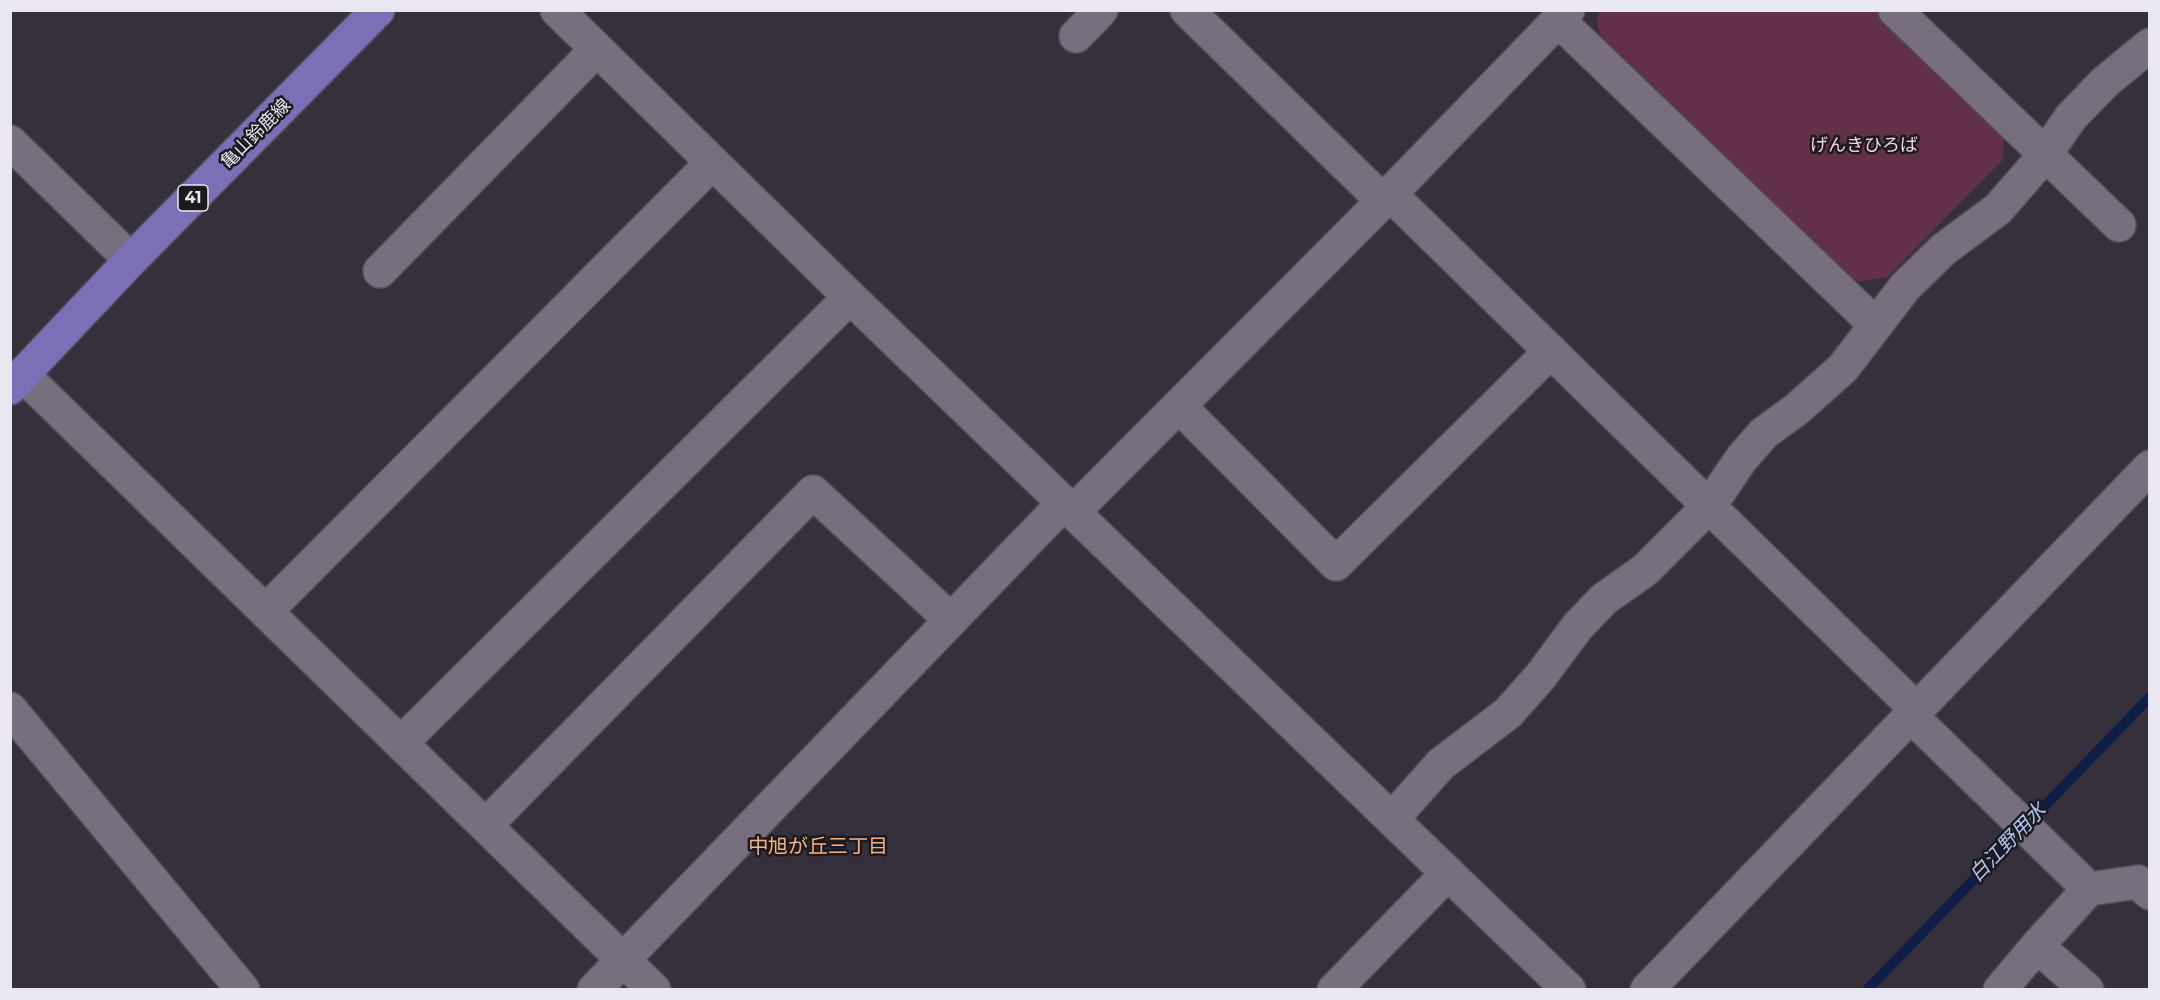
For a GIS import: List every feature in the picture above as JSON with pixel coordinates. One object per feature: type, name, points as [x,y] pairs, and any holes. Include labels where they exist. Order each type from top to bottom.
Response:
[{"type":"main road","name":"亀山鈴鹿線","points":[[17,381],[131,260],[378,10]]},
{"type":"street","points":[[557,10],[850,297],[1569,990]]},
{"type":"street","points":[[1076,36],[1101,10]]},
{"type":"street","points":[[1187,10],[1551,351],[1710,505],[2021,825],[2089,889]]},
{"type":"street","points":[[1895,10],[2119,225]]},
{"type":"street","points":[[594,990],[951,620],[1179,406],[1387,197],[1563,15],[1876,325]]},
{"type":"street","points":[[1392,819],[1441,764],[1508,713],[1540,677],[1578,626],[1604,599],[1644,570],[1710,505],[1742,458],[1764,433],[1797,409],[1843,368],[1905,288],[1944,249],[1998,209],[2045,155],[2071,117],[2105,82],[2150,45]]},
{"type":"street","points":[[380,271],[597,49]]},
{"type":"street","points":[[10,142],[131,260]]},
{"type":"street","points":[[266,611],[712,163]]},
{"type":"street","points":[[402,742],[850,297]]},
{"type":"street","points":[[1179,406],[1336,564],[1551,351]]},
{"type":"street","points":[[17,381],[266,611],[654,990]]},
{"type":"street","points":[[1647,990],[2150,467]]},
{"type":"street","points":[[486,825],[813,492],[951,620]]},
{"type":"street","points":[[10,709],[243,990]]},
{"type":"street","points":[[1334,990],[1448,873]]},
{"type":"street","points":[[2000,990],[2089,889],[2138,882],[2150,893]]},
{"type":"street","points":[[2037,946],[2087,990]]},
{"type":"green space","name":"げんきひろば","points":[[1600,10],[1877,11],[2004,133],[2003,160],[1887,277],[1851,283],[1601,39],[1597,20]]},
{"type":"waterway","name":"白江野用水","points":[[1867,990],[2150,697]]},
{"type":"district","name":"中旭が丘三丁目","points":[[818,847]]}]
